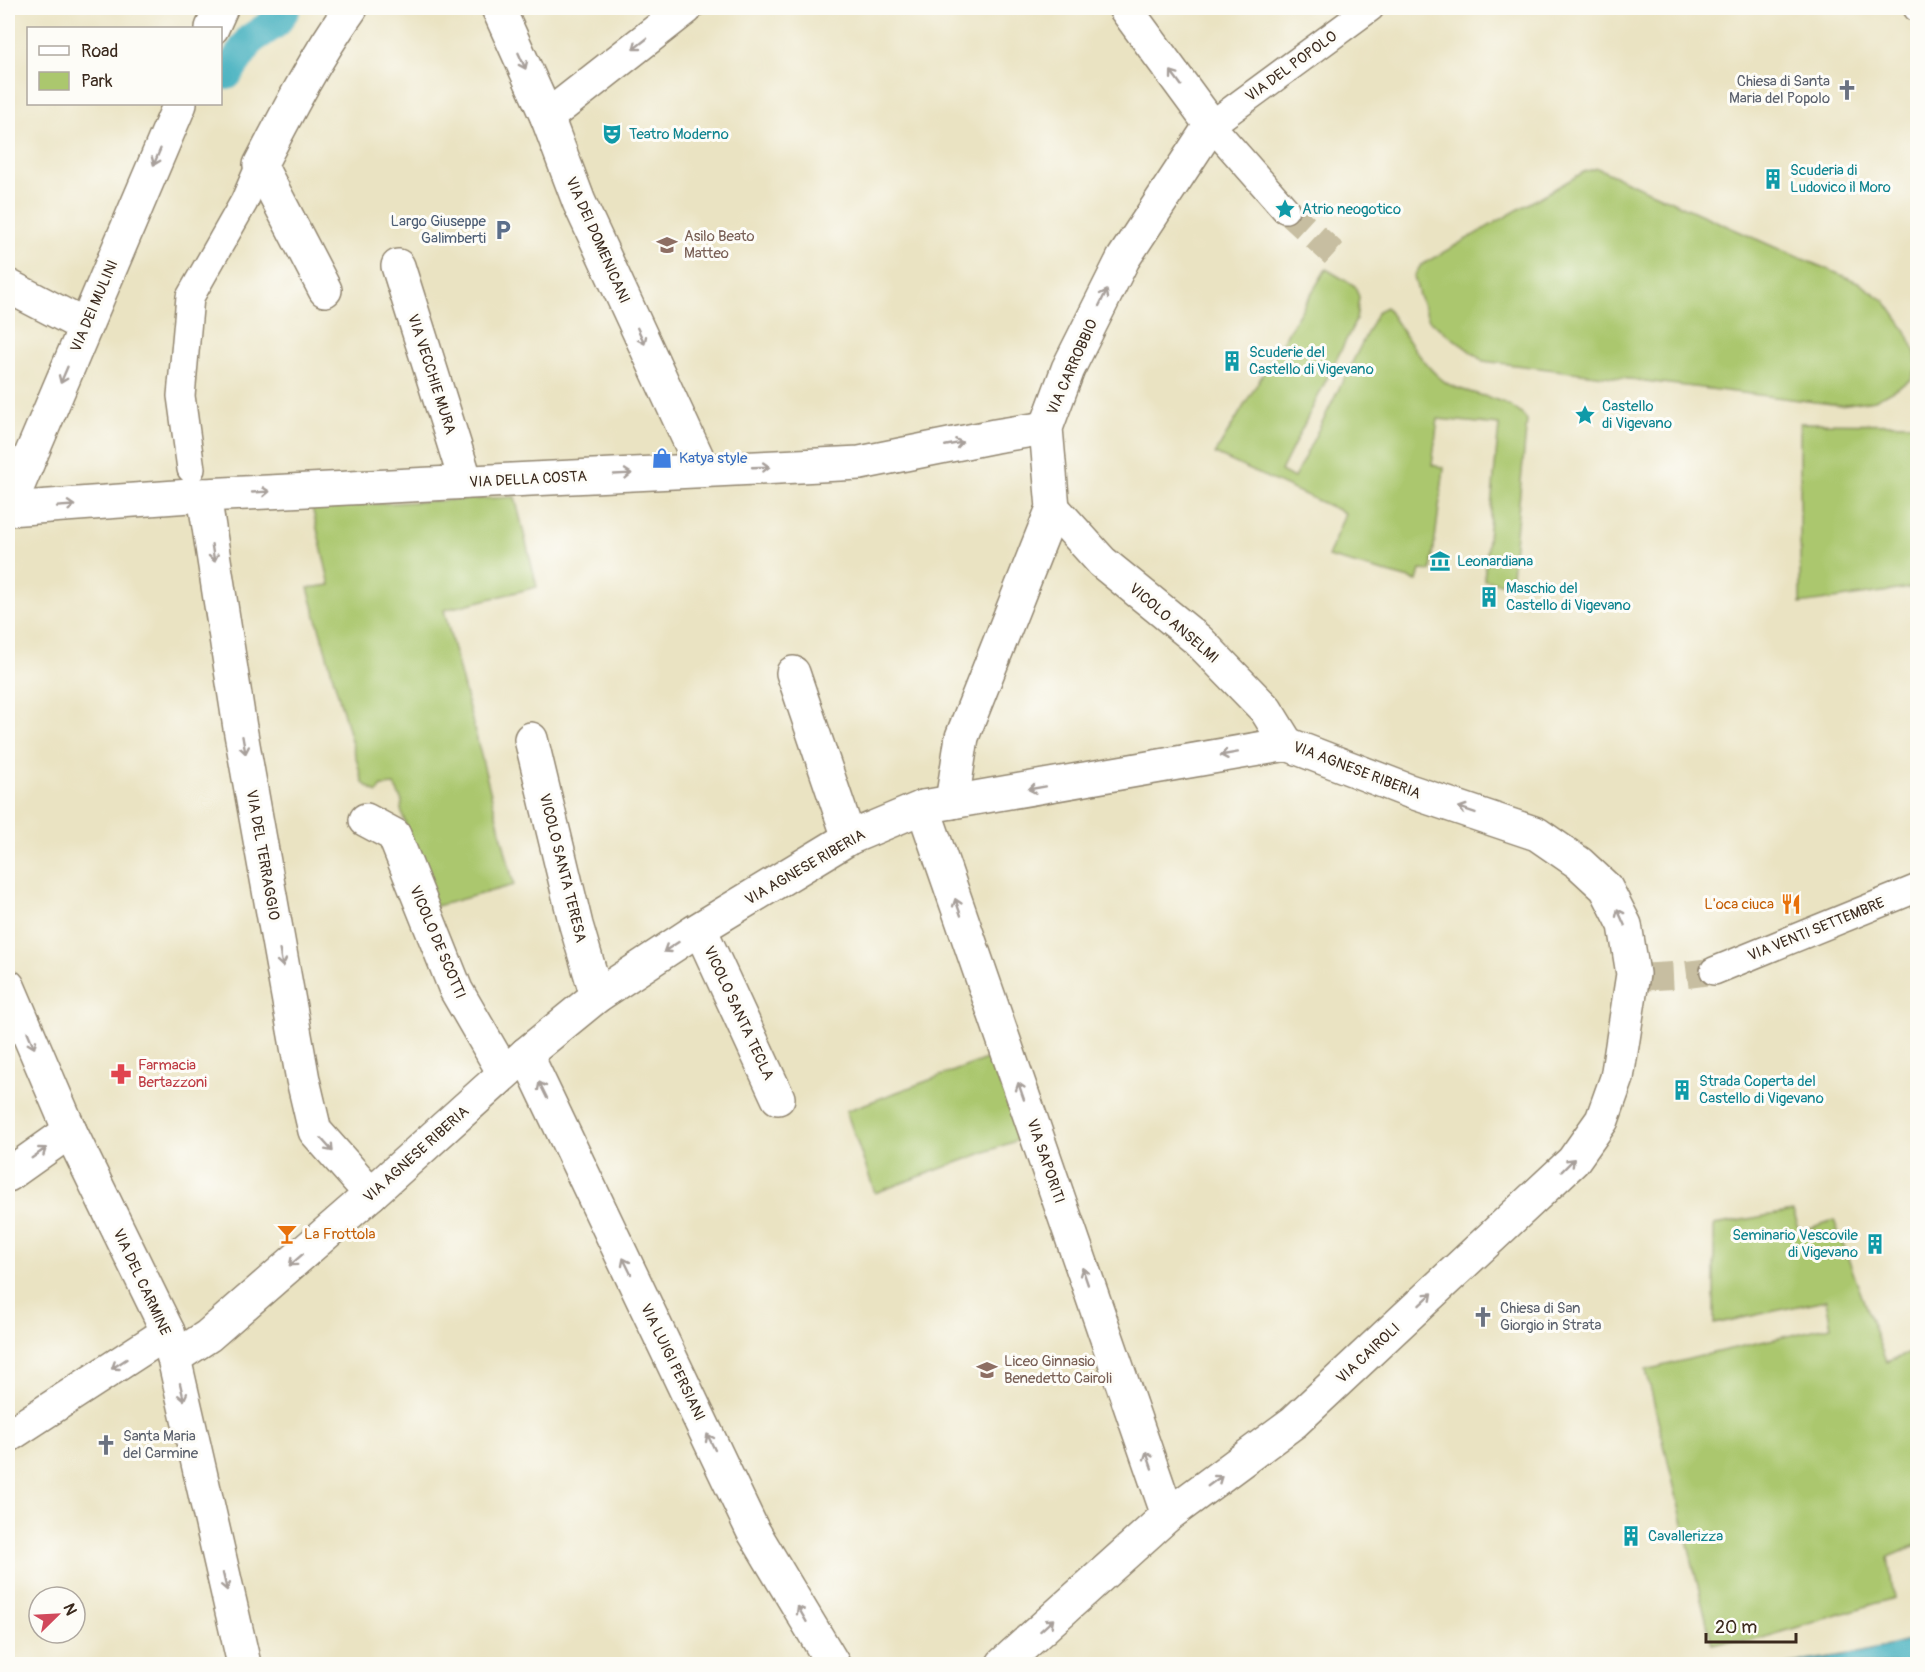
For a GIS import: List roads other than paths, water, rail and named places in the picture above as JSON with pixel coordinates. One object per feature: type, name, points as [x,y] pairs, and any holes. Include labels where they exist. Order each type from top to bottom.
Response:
[{"type":"street","points":[[212,27],[221,8]]},
{"type":"street","name":"VIA DEL TERRAGGIO","points":[[351,8],[288,113],[260,165],[244,202],[190,297],[181,396],[303,1080],[315,1131],[371,1194]]},
{"type":"street","name":"VIA DEI DOMENICANI","points":[[498,8],[547,117],[579,202],[703,470]]},
{"type":"street","points":[[547,117],[686,8]]},
{"type":"street","points":[[1125,8],[1211,125],[1285,209]]},
{"type":"street","name":"VIA DEL POPOLO","points":[[1211,125],[1370,8]]},
{"type":"street","name":"VIA DEI MULINI","points":[[8,509],[180,105]]},
{"type":"street","name":"VIA CARROBBIO","points":[[938,805],[962,737],[1053,508],[1046,428],[1068,369],[1123,259],[1211,125]]},
{"type":"street","points":[[260,165],[325,290]]},
{"type":"street","name":"VIA VECCHIE MURA","points":[[398,266],[466,482]]},
{"type":"street","points":[[8,285],[86,326]]},
{"type":"street","name":"VIA DELLA COSTA","points":[[8,509],[198,482],[466,482],[860,463],[1046,428]]},
{"type":"street","name":"VICOLO ANSELMI","points":[[1053,508],[1102,562],[1198,640],[1266,710],[1287,744]]},
{"type":"street","points":[[793,673],[849,838]]},
{"type":"street","name":"VICOLO SANTA TERESA","points":[[531,739],[576,925],[597,996]]},
{"type":"street","name":"VIA AGNESE RIBERIA","points":[[8,1436],[171,1345],[207,1336],[371,1194],[515,1064],[597,996],[700,929],[849,838],[938,805],[1287,744],[1409,791],[1537,834],[1579,863],[1606,888],[1625,925],[1639,976]]},
{"type":"street","name":"VIA SAPORITI","points":[[938,805],[1168,1515]]},
{"type":"street","name":"VICOLO DE SCOTTI","points":[[366,820],[394,835],[456,990],[515,1064]]},
{"type":"street","name":"VIA VENTI SETTEMBRE","points":[[1714,971],[1917,888]]},
{"type":"street","name":"VICOLO SANTA TECLA","points":[[700,929],[778,1098]]},
{"type":"street","name":"VIA CAIROLI","points":[[1004,1665],[1168,1515],[1294,1422],[1573,1161],[1602,1120],[1617,1078],[1639,976]]},
{"type":"street","name":"VIA DEL CARMINE","points":[[8,986],[70,1131],[171,1345],[244,1665]]},
{"type":"street","name":"VIA LUIGI PERSIANI","points":[[515,1064],[752,1529],[832,1665]]},
{"type":"street","points":[[8,1176],[70,1131]]},
{"type":"water","points":[[1917,1639],[1917,1664],[1786,1664],[1863,1652]]},
{"type":"waterway","points":[[227,74],[251,39],[275,23],[285,8]]},
{"type":"tunnel","points":[[1285,209],[1334,254]]},
{"type":"tunnel","points":[[1646,977],[1714,971]]},
{"type":"place","name":"Chiesa di Santa Maria del Popolo","points":[[1847,90]]},
{"type":"place","name":"Teatro Moderno","points":[[612,134]]},
{"type":"place","name":"Scuderia di Ludovico il Moro","points":[[1773,179]]},
{"type":"place","name":"Atrio neogotico","points":[[1285,209]]},
{"type":"place","name":"Largo Giuseppe Galimberti","points":[[503,230]]},
{"type":"place","name":"Asilo Beato Matteo","points":[[667,245]]},
{"type":"place","name":"Scuderie del Castello di Vigevano","points":[[1232,361]]},
{"type":"place","name":"Castello di Vigevano","points":[[1585,415]]},
{"type":"place","name":"Katya style","points":[[662,458]]},
{"type":"place","name":"Leonardiana","points":[[1440,561]]},
{"type":"place","name":"Maschio del Castello di Vigevano","points":[[1489,597]]},
{"type":"place","name":"L'oca ciuca","points":[[1791,904]]},
{"type":"place","name":"Farmacia Bertazzoni","points":[[121,1074]]},
{"type":"place","name":"Strada Coperta del Castello di Vigevano","points":[[1682,1090]]},
{"type":"place","name":"La Frottola","points":[[287,1234]]},
{"type":"place","name":"Seminario Vescovile di Vigevano","points":[[1875,1244]]},
{"type":"place","name":"Chiesa di San Giorgio in Strata","points":[[1483,1317]]},
{"type":"place","name":"Liceo Ginnasio Benedetto Cairoli","points":[[987,1370]]},
{"type":"place","name":"Santa Maria del Carmine","points":[[106,1445]]},
{"type":"place","name":"Cavallerizza","points":[[1631,1536]]}]
